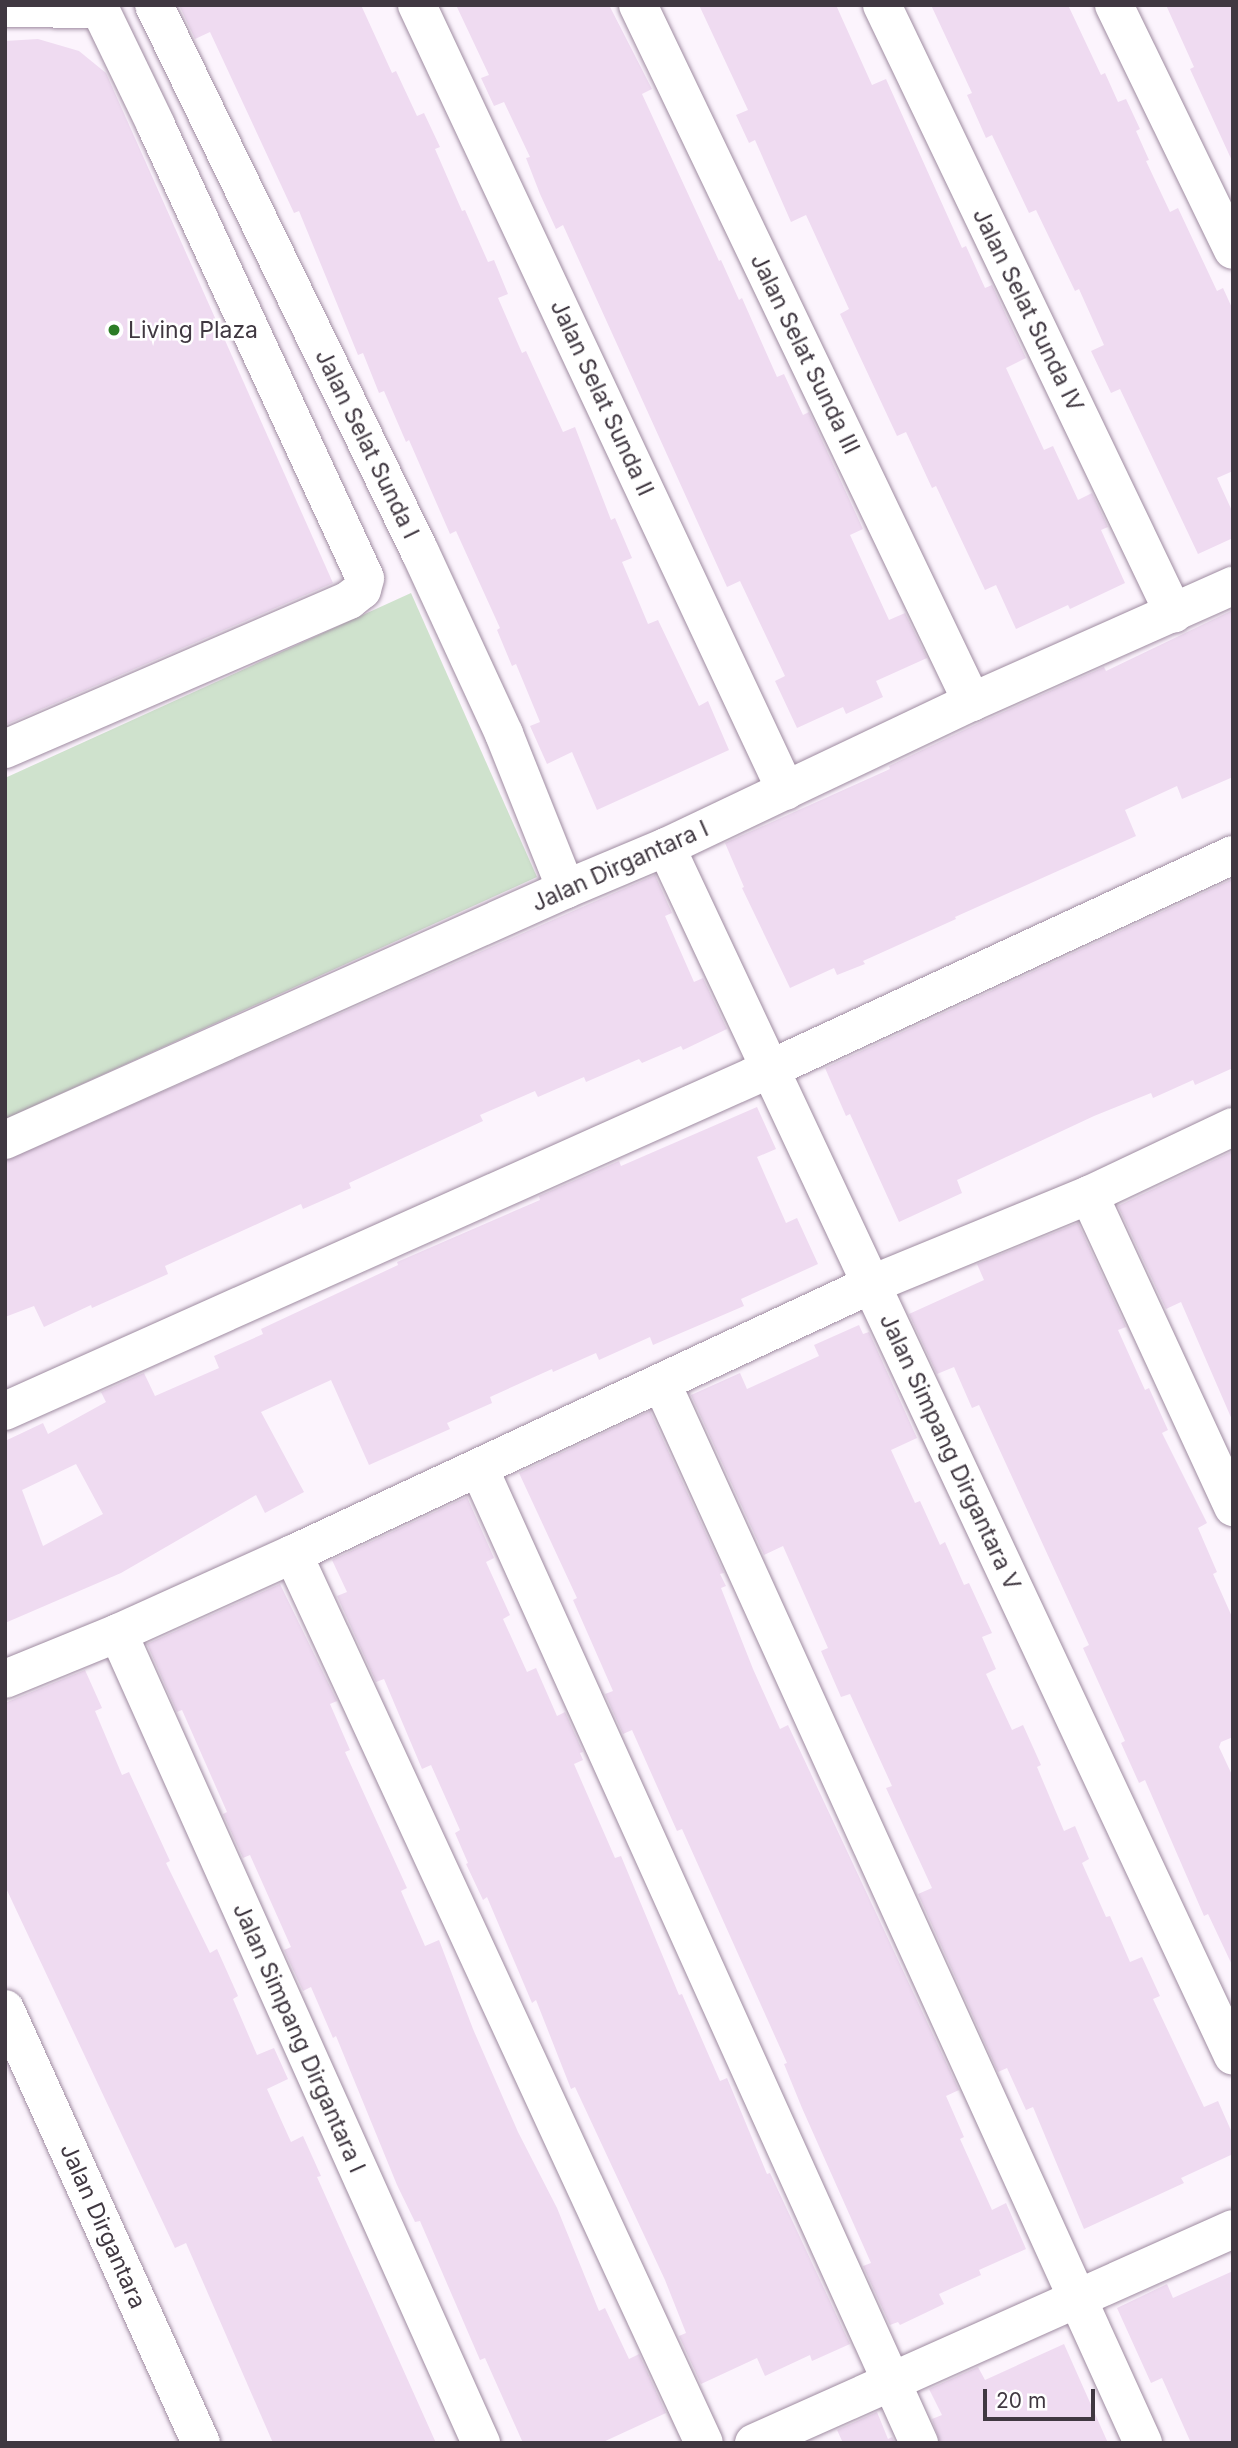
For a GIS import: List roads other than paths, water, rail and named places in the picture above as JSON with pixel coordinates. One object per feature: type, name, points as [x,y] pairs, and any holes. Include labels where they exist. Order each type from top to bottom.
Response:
[{"type":"street","name":"Jalan Selat Sunda I","points":[[154,5],[420,552],[504,734],[566,889]]},
{"type":"street","name":"Jalan Selat Sunda II","points":[[417,5],[786,791]]},
{"type":"street","name":"Jalan Selat Sunda III","points":[[638,5],[972,702]]},
{"type":"street","name":"Jalan Selat Sunda IV","points":[[882,5],[1174,614]]},
{"type":"street","points":[[1114,5],[1233,250]]},
{"type":"street","points":[[5,8],[99,7],[365,578],[362,590],[349,600],[5,750]]},
{"type":"street","name":"Jalan Dirgantara I","points":[[5,1140],[566,889],[666,847],[972,702],[1233,586]]},
{"type":"street","name":"Jalan Simpang Dirgantara V","points":[[666,847],[1233,2056]]},
{"type":"street","points":[[5,1410],[770,1069],[1233,855]]},
{"type":"street","points":[[5,1679],[118,1633],[293,1554],[872,1284],[1090,1195],[1233,1127]]},
{"type":"street","points":[[1090,1195],[1233,1507]]},
{"type":"street","points":[[662,1384],[1143,2443]]},
{"type":"street","points":[[479,1468],[919,2443]]},
{"type":"street","points":[[293,1554],[704,2443]]},
{"type":"street","name":"Jalan Simpang Dirgantara I","points":[[118,1633],[481,2443]]},
{"type":"street","name":"Jalan Dirgantara","points":[[5,2009],[201,2443]]},
{"type":"street","points":[[754,2443],[892,2379],[1233,2229]]},
{"type":"place","name":"Living Plaza","points":[[114,330]]}]
